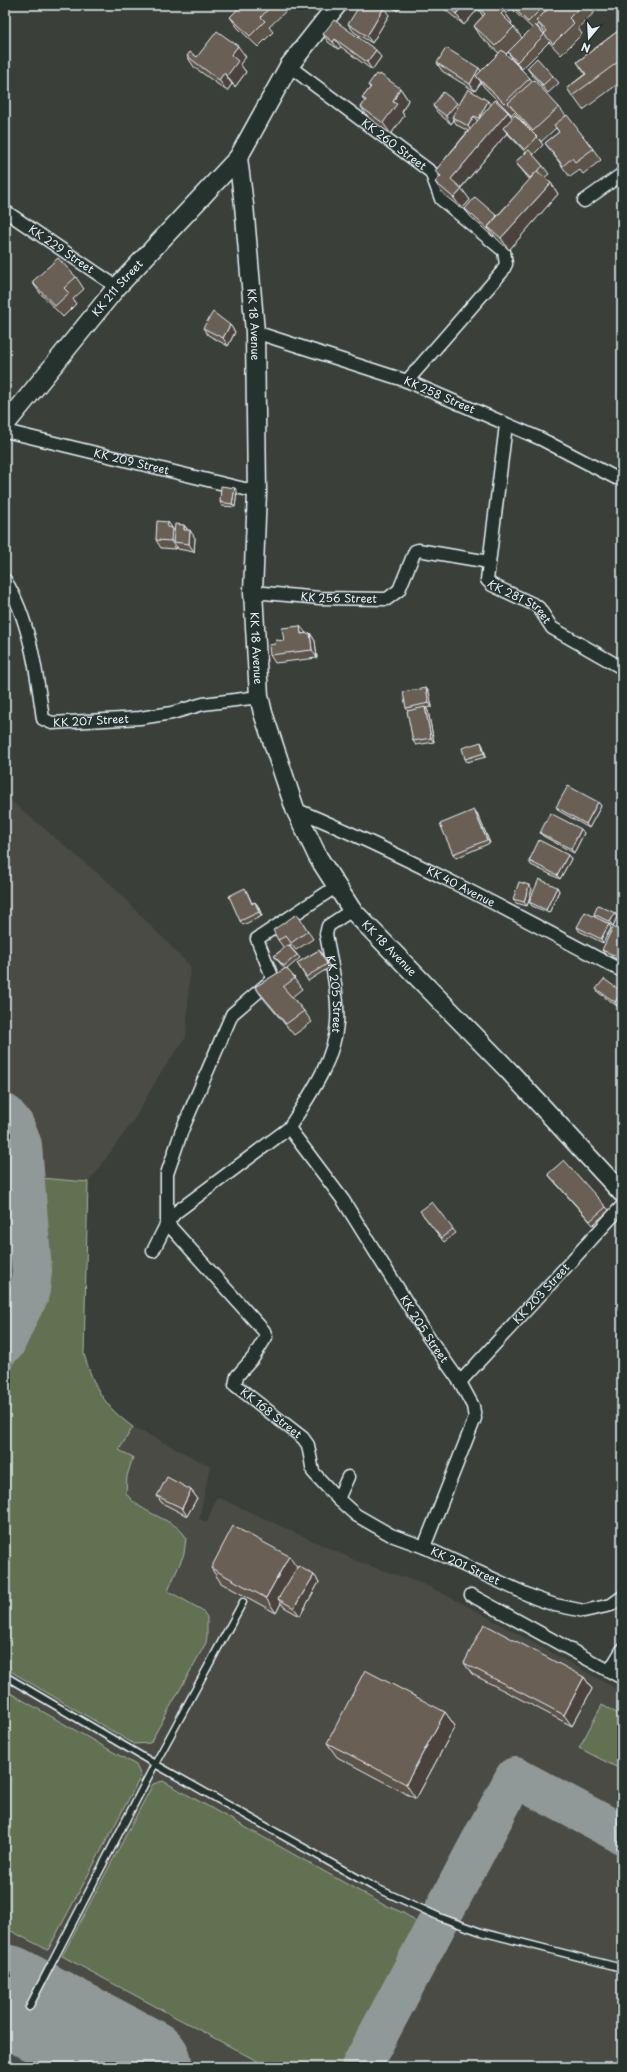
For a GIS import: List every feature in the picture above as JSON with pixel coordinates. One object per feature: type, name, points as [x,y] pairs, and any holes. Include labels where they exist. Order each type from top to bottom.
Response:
[{"type":"main road","points":[[238,158],[289,66],[337,5]]},
{"type":"main road","name":"KK 211 Street","points":[[5,425],[117,287],[238,158]]},
{"type":"main road","name":"KK 18 Avenue","points":[[238,158],[244,205],[255,332],[257,492],[254,592],[259,697],[295,809],[318,858],[352,910],[509,1070],[622,1193]]},
{"type":"street","name":"KK 260 Street","points":[[289,66],[430,172],[440,199],[504,251],[506,264],[502,272],[407,381]]},
{"type":"street","points":[[584,201],[622,174]]},
{"type":"street","name":"KK 229 Street","points":[[5,211],[117,287]]},
{"type":"street","name":"KK 258 Street","points":[[255,332],[407,381],[556,446],[616,478]]},
{"type":"street","name":"KK 281 Street","points":[[506,425],[487,580],[489,584],[539,608],[552,628],[622,668]]},
{"type":"street","name":"KK 209 Street","points":[[5,431],[257,492]]},
{"type":"street","name":"KK 256 Street","points":[[254,592],[320,598],[386,599],[399,590],[415,551],[418,550],[490,562]]},
{"type":"street","name":"KK 207 Street","points":[[5,580],[13,593],[36,661],[43,719],[52,723],[140,718],[203,704],[259,697]]},
{"type":"street","name":"KK 40 Avenue","points":[[295,809],[338,827],[537,926],[622,971]]},
{"type":"street","points":[[167,1222],[167,1174],[182,1130],[232,1014],[273,979],[256,939],[337,886]]},
{"type":"street","name":"KK 205 Street","points":[[153,1251],[167,1222],[185,1204],[290,1128],[318,1082],[334,1042],[337,1008],[326,934],[328,926],[352,910]]},
{"type":"street","name":"KK 205 Street","points":[[290,1128],[343,1200],[427,1335],[460,1382],[473,1406],[475,1418],[424,1547]]},
{"type":"street","name":"KK 203 Street","points":[[460,1382],[622,1206]]},
{"type":"street","name":"KK 168 Street","points":[[167,1222],[264,1331],[266,1337],[254,1358],[237,1376],[235,1385],[303,1438],[308,1445],[313,1472],[338,1498]]},
{"type":"street","points":[[338,1498],[348,1477]]},
{"type":"street","name":"KK 201 Street","points":[[338,1498],[356,1515],[391,1535],[424,1547],[535,1598],[555,1605],[584,1611],[611,1604],[622,1597]]},
{"type":"street","points":[[471,1595],[610,1670],[622,1678]]},
{"type":"street","points":[[610,1670],[622,1650]]},
{"type":"lane","points":[[29,2007],[155,1764],[243,1602]]},
{"type":"lane","points":[[5,1676],[155,1764],[372,1886],[442,1918],[480,1932],[622,1968]]},
{"type":"shaded area","points":[[5,796],[109,883],[190,966],[186,1037],[159,1075],[135,1118],[88,1183],[84,1354],[91,1377],[114,1413],[133,1427],[210,1466],[199,1519],[207,1522],[217,1497],[361,1563],[423,1584],[471,1608],[622,1692],[622,2067],[5,2067]]},
{"type":"green space","points":[[40,1178],[88,1182],[84,1354],[96,1387],[107,1404],[133,1427],[119,1450],[133,1457],[127,1476],[126,1493],[140,1507],[175,1526],[186,1538],[184,1554],[168,1591],[202,1610],[207,1617],[206,1643],[150,1743],[134,1744],[5,1668],[5,1377],[47,1303],[48,1285]]},
{"type":"green space","points":[[5,1690],[136,1765],[141,1776],[48,1950],[5,1928]]},
{"type":"green space","points":[[602,1705],[622,1716],[622,1770],[579,1748]]},
{"type":"green space","points":[[163,1781],[384,1905],[405,1914],[410,1917],[422,1930],[347,2067],[268,2067],[62,1956],[153,1784]]},
{"type":"building","points":[[242,5],[272,5],[261,17],[265,21],[250,36],[230,17]]},
{"type":"building","points":[[360,5],[379,5],[384,8],[367,36],[348,24]]},
{"type":"building","points":[[445,5],[464,5],[456,14]]},
{"type":"building","points":[[476,5],[497,5],[504,11],[501,14],[514,27],[495,46],[474,26],[485,14]]},
{"type":"building","points":[[511,5],[542,5],[544,6],[528,22]]},
{"type":"building","points":[[552,5],[582,5],[569,18],[574,23],[553,44],[544,34],[547,31],[536,21]]},
{"type":"building","points":[[334,20],[376,50],[367,62],[335,39],[333,42],[323,34]]},
{"type":"building","points":[[535,25],[544,35],[517,62],[508,52]]},
{"type":"building","points":[[622,28],[622,59],[572,96],[567,88],[586,74],[577,62]]},
{"type":"building","points":[[217,31],[238,46],[231,55],[238,61],[227,76],[224,73],[219,80],[187,56],[190,52],[197,57]]},
{"type":"building","points":[[446,48],[479,68],[470,84],[437,63]]},
{"type":"building","points":[[502,50],[530,78],[504,103],[476,76]]},
{"type":"building","points":[[537,58],[553,76],[543,85],[527,68]]},
{"type":"building","points":[[376,74],[379,76],[380,74],[400,88],[393,102],[397,104],[383,123],[361,107],[366,100],[362,98],[371,87],[368,85]]},
{"type":"building","points":[[534,80],[559,107],[533,131],[508,103]]},
{"type":"building","points":[[468,89],[488,101],[479,118],[474,116],[468,126],[452,117]]},
{"type":"building","points":[[443,92],[457,103],[446,116],[433,106]]},
{"type":"building","points":[[495,100],[508,112],[451,179],[462,189],[454,198],[435,182],[441,176],[435,171]]},
{"type":"building","points":[[515,115],[537,137],[525,150],[503,128]]},
{"type":"building","points":[[567,115],[593,149],[575,162],[572,158],[563,166],[545,143],[559,132],[554,125]]},
{"type":"building","points":[[529,150],[543,166],[530,178],[515,162]]},
{"type":"building","points":[[537,171],[551,183],[501,238],[488,227]]},
{"type":"building","points":[[475,197],[497,216],[488,229],[465,209]]},
{"type":"building","points":[[58,258],[76,277],[64,288],[69,293],[55,306],[32,282]]},
{"type":"building","points":[[213,312],[230,325],[223,338],[203,328]]},
{"type":"building","points":[[221,486],[235,488],[232,504],[220,502]]},
{"type":"building","points":[[157,521],[168,522],[167,527],[172,528],[171,541],[156,540]]},
{"type":"building","points":[[175,524],[184,525],[184,530],[190,530],[189,544],[173,542]]},
{"type":"building","points":[[300,626],[301,634],[310,633],[312,650],[270,655],[269,645],[275,644],[276,640],[284,641],[282,628]]},
{"type":"building","points":[[426,688],[429,703],[406,708],[403,692]]},
{"type":"building","points":[[425,707],[431,738],[413,741],[407,711]]},
{"type":"building","points":[[481,742],[484,753],[465,759],[462,748]]},
{"type":"building","points":[[568,786],[598,802],[586,824],[556,807]]},
{"type":"building","points":[[474,810],[487,840],[453,854],[440,824]]},
{"type":"building","points":[[550,813],[581,829],[571,849],[540,833]]},
{"type":"building","points":[[539,840],[568,855],[557,875],[529,861]]},
{"type":"building","points":[[539,879],[557,887],[546,910],[529,902]]},
{"type":"building","points":[[519,882],[529,885],[524,902],[513,899]]},
{"type":"building","points":[[245,888],[252,904],[255,902],[259,912],[240,921],[229,896]]},
{"type":"building","points":[[598,905],[615,913],[610,922],[594,914]]},
{"type":"building","points":[[585,912],[609,924],[601,939],[577,927]]},
{"type":"building","points":[[297,914],[308,931],[291,943],[286,936],[278,940],[273,930]]},
{"type":"building","points":[[613,927],[622,932],[621,958],[602,950]]},
{"type":"building","points":[[288,945],[297,955],[284,966],[274,956]]},
{"type":"building","points":[[319,950],[327,964],[306,977],[297,963]]},
{"type":"building","points":[[286,968],[295,978],[283,987],[304,1011],[286,1024],[255,987]]},
{"type":"building","points":[[604,979],[622,992],[615,1002],[596,989]]},
{"type":"building","points":[[564,1160],[606,1207],[590,1221],[548,1174]]},
{"type":"building","points":[[432,1202],[453,1229],[441,1238],[420,1211]]},
{"type":"building","points":[[167,1477],[191,1490],[182,1508],[157,1496]]},
{"type":"building","points":[[233,1526],[289,1556],[266,1598],[211,1568]]},
{"type":"building","points":[[298,1566],[314,1575],[294,1608],[278,1599]]},
{"type":"building","points":[[484,1624],[584,1677],[564,1715],[464,1663]]},
{"type":"building","points":[[365,1670],[445,1712],[406,1784],[327,1743]]},
{"type":"taxiway","points":[[5,1114],[14,1125],[22,1145],[32,1271],[30,1290],[5,1344]]},
{"type":"taxiway","points":[[361,2067],[515,1777],[622,1834]]},
{"type":"taxiway","points":[[5,1997],[27,2020],[32,2028],[41,2047],[47,2067]]},
{"type":"runway","points":[[5,1994],[143,2067]]}]
